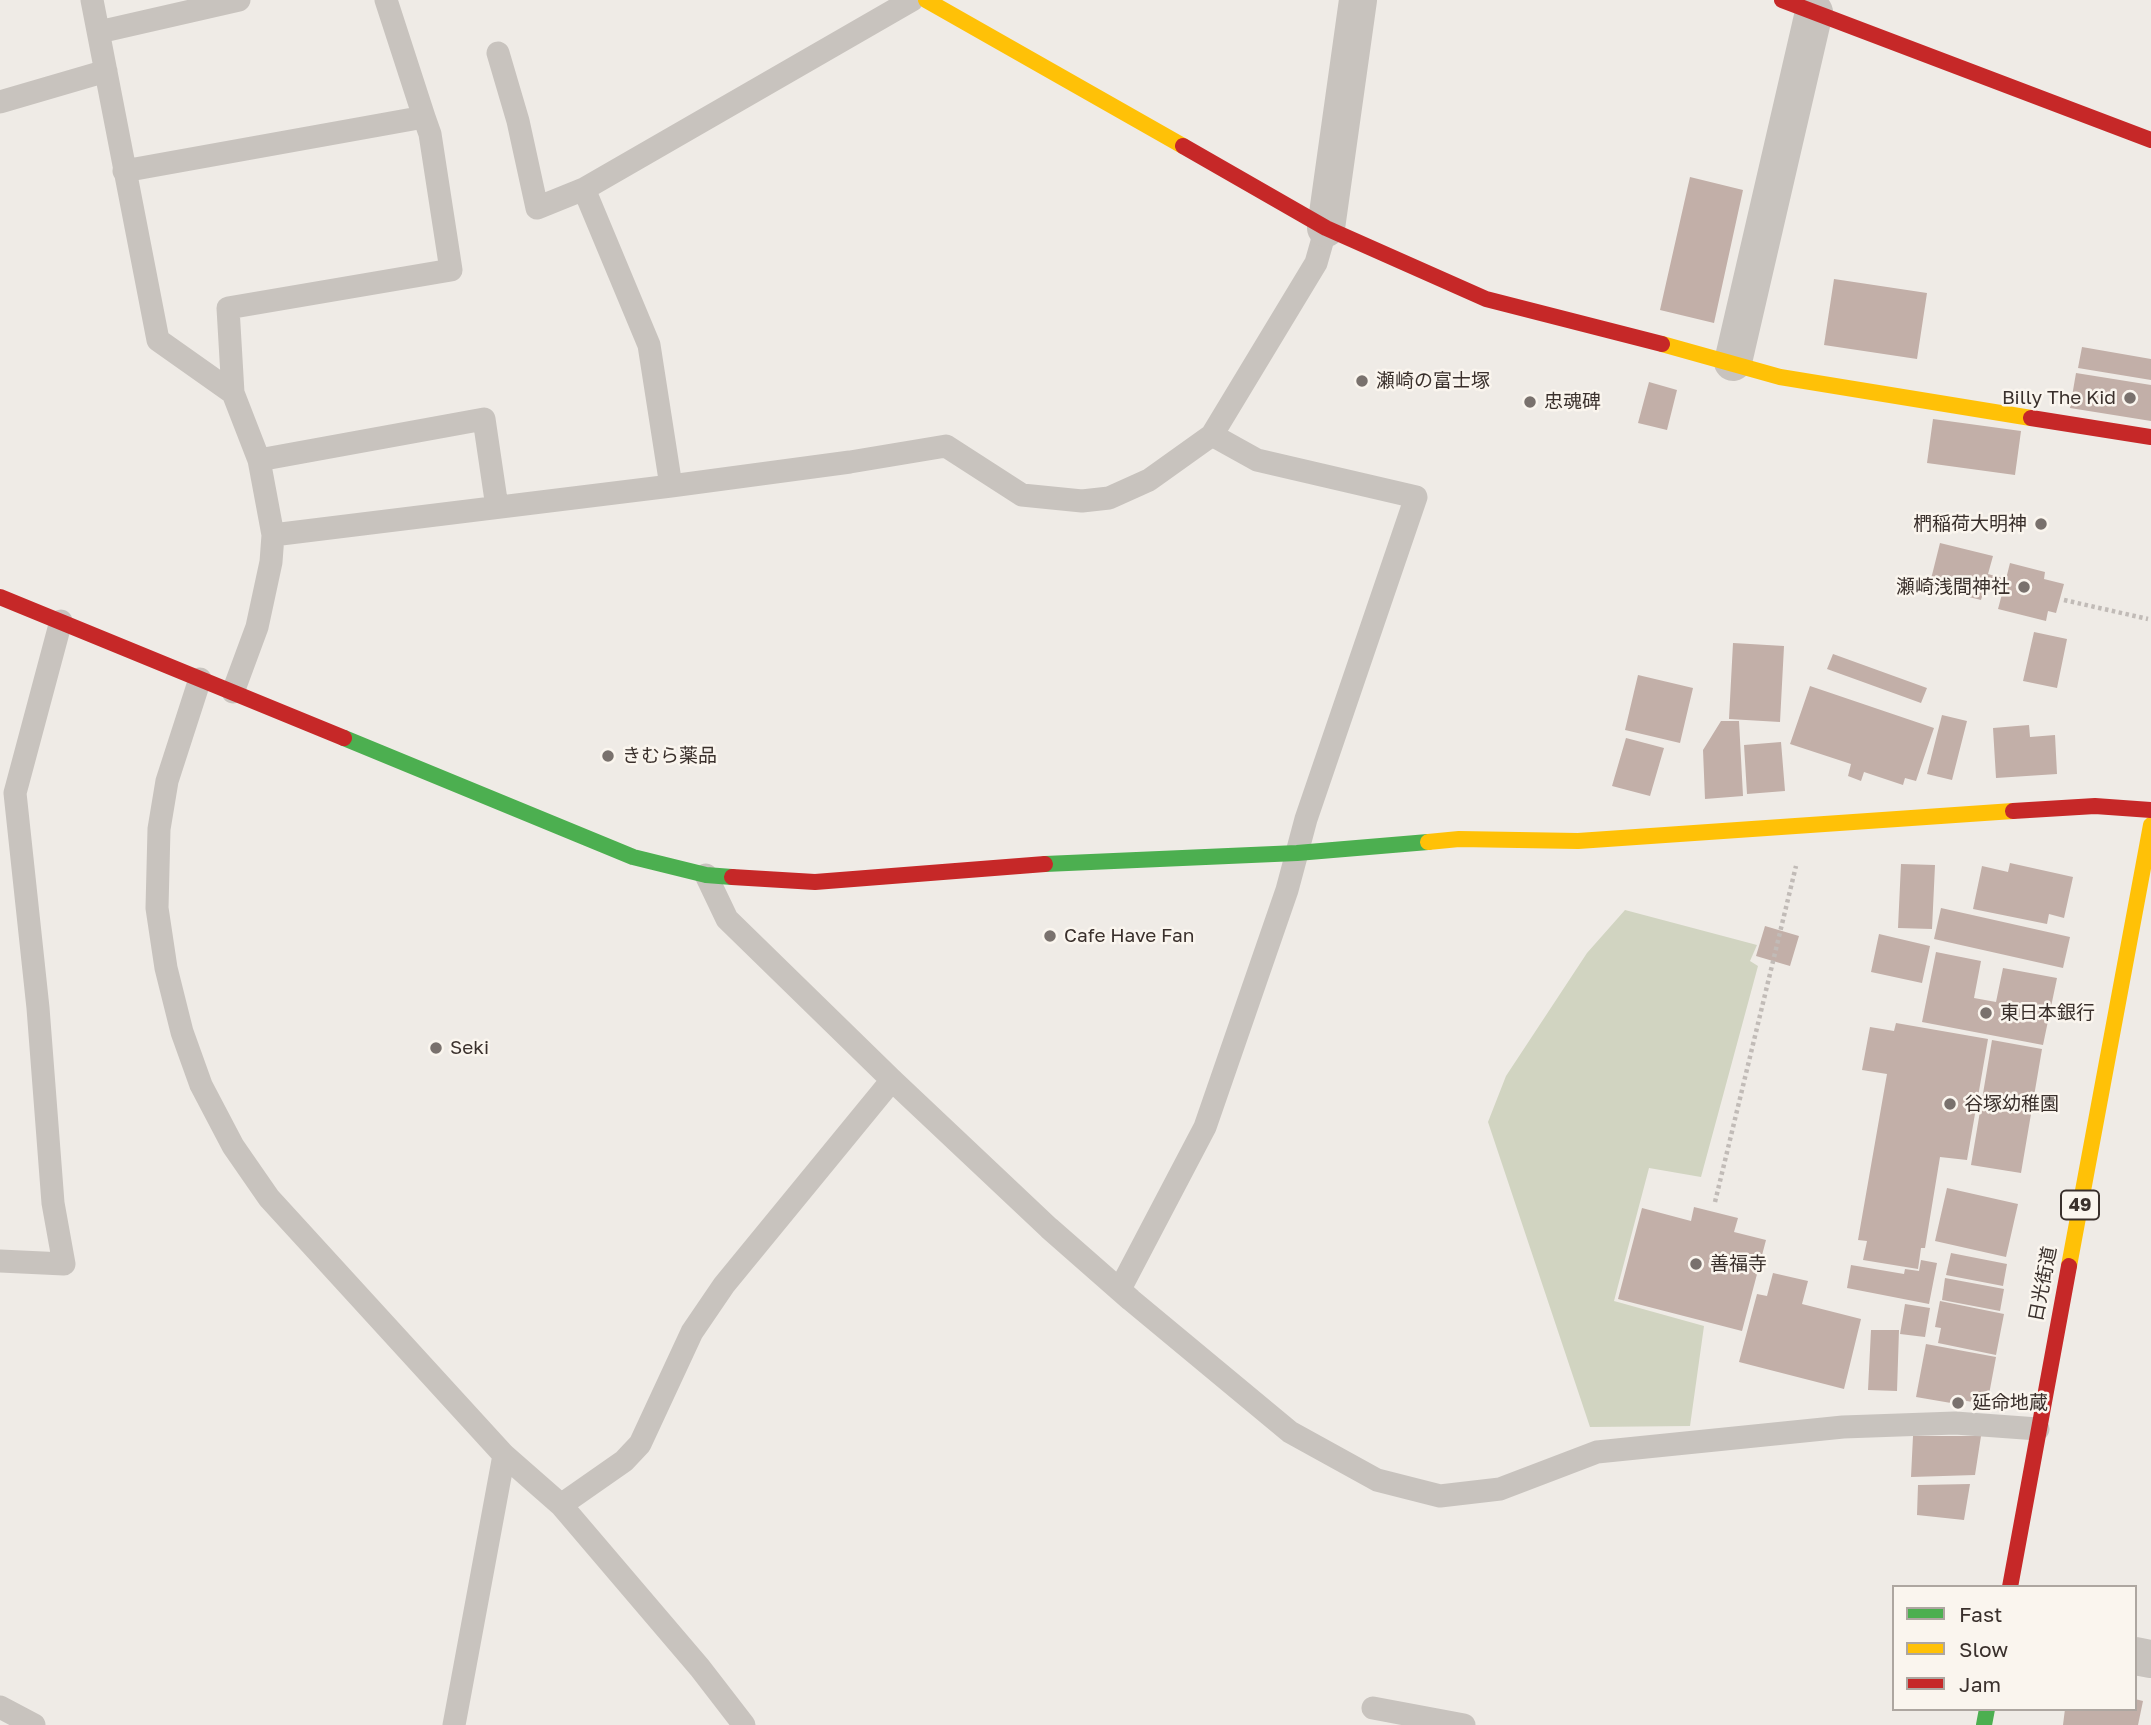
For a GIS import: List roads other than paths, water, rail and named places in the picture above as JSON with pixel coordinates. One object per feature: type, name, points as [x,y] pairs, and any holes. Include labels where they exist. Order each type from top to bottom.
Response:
[{"type":"street","points":[[926,0],[1326,228],[1486,299],[1734,362],[1780,377],[2151,436]]},
{"type":"street","points":[[1326,228],[1358,0]]},
{"type":"street","points":[[1734,362],[1804,4],[2151,141]]},
{"type":"street","points":[[0,597],[633,857],[706,875],[815,882],[1063,863],[1297,853],[1459,839],[1578,841],[2084,807],[2151,810]]},
{"type":"street","name":"日光街道","points":[[2010,1585],[2151,825]]},
{"type":"lane","points":[[92,0],[158,340],[233,393]]},
{"type":"lane","points":[[99,32],[239,0]]},
{"type":"lane","points":[[233,692],[257,627],[271,562],[273,535],[259,460],[233,393],[228,308],[451,270],[430,134],[386,0]]},
{"type":"lane","points":[[498,53],[518,121],[537,208],[584,189],[912,0]]},
{"type":"lane","points":[[0,102],[106,71]]},
{"type":"lane","points":[[124,171],[424,117]]},
{"type":"lane","points":[[584,189],[649,345],[671,486]]},
{"type":"lane","points":[[273,535],[671,486],[946,446],[1022,495],[1082,501],[1110,498],[1149,480],[1213,435],[1316,263],[1326,228]]},
{"type":"lane","points":[[259,460],[484,419],[497,507]]},
{"type":"lane","points":[[1120,1289],[1205,1128],[1287,890],[1306,819],[1416,497],[1257,460],[1213,435]]},
{"type":"lane","points":[[0,1261],[64,1264],[53,1203],[38,1008],[15,793],[61,621]]},
{"type":"lane","points":[[200,679],[167,781],[159,829],[157,908],[166,968],[182,1032],[201,1085],[233,1146],[269,1198],[504,1455],[561,1505],[700,1668],[744,1725]]},
{"type":"lane","points":[[706,875],[727,919],[1039,1219],[1290,1432],[1377,1480],[1440,1496],[1500,1489],[1597,1452],[1843,1427],[1955,1423],[2038,1429]]},
{"type":"lane","points":[[561,1505],[624,1461],[640,1444],[692,1332],[724,1284],[892,1080]]},
{"type":"lane","points":[[454,1725],[504,1455]]},
{"type":"lane","points":[[0,1707],[34,1725]]},
{"type":"lane","points":[[1373,1708],[1464,1725]]},
{"type":"place","name":"瀬崎の富士塚","points":[[1362,381]]},
{"type":"place","name":"Billy The Kid","points":[[2130,398]]},
{"type":"place","name":"忠魂碑","points":[[1530,402]]},
{"type":"place","name":"椚稲荷大明神","points":[[2041,524]]},
{"type":"place","name":"瀬崎浅間神社","points":[[2024,587]]},
{"type":"place","name":"きむら薬品","points":[[608,756]]},
{"type":"place","name":"Cafe Have Fan","points":[[1050,936]]},
{"type":"place","name":"東日本銀行","points":[[1986,1013]]},
{"type":"place","name":"Seki","points":[[436,1048]]},
{"type":"place","name":"谷塚幼稚園","points":[[1950,1104]]},
{"type":"place","name":"善福寺","points":[[1696,1264]]},
{"type":"place","name":"延命地蔵","points":[[1958,1403]]}]
